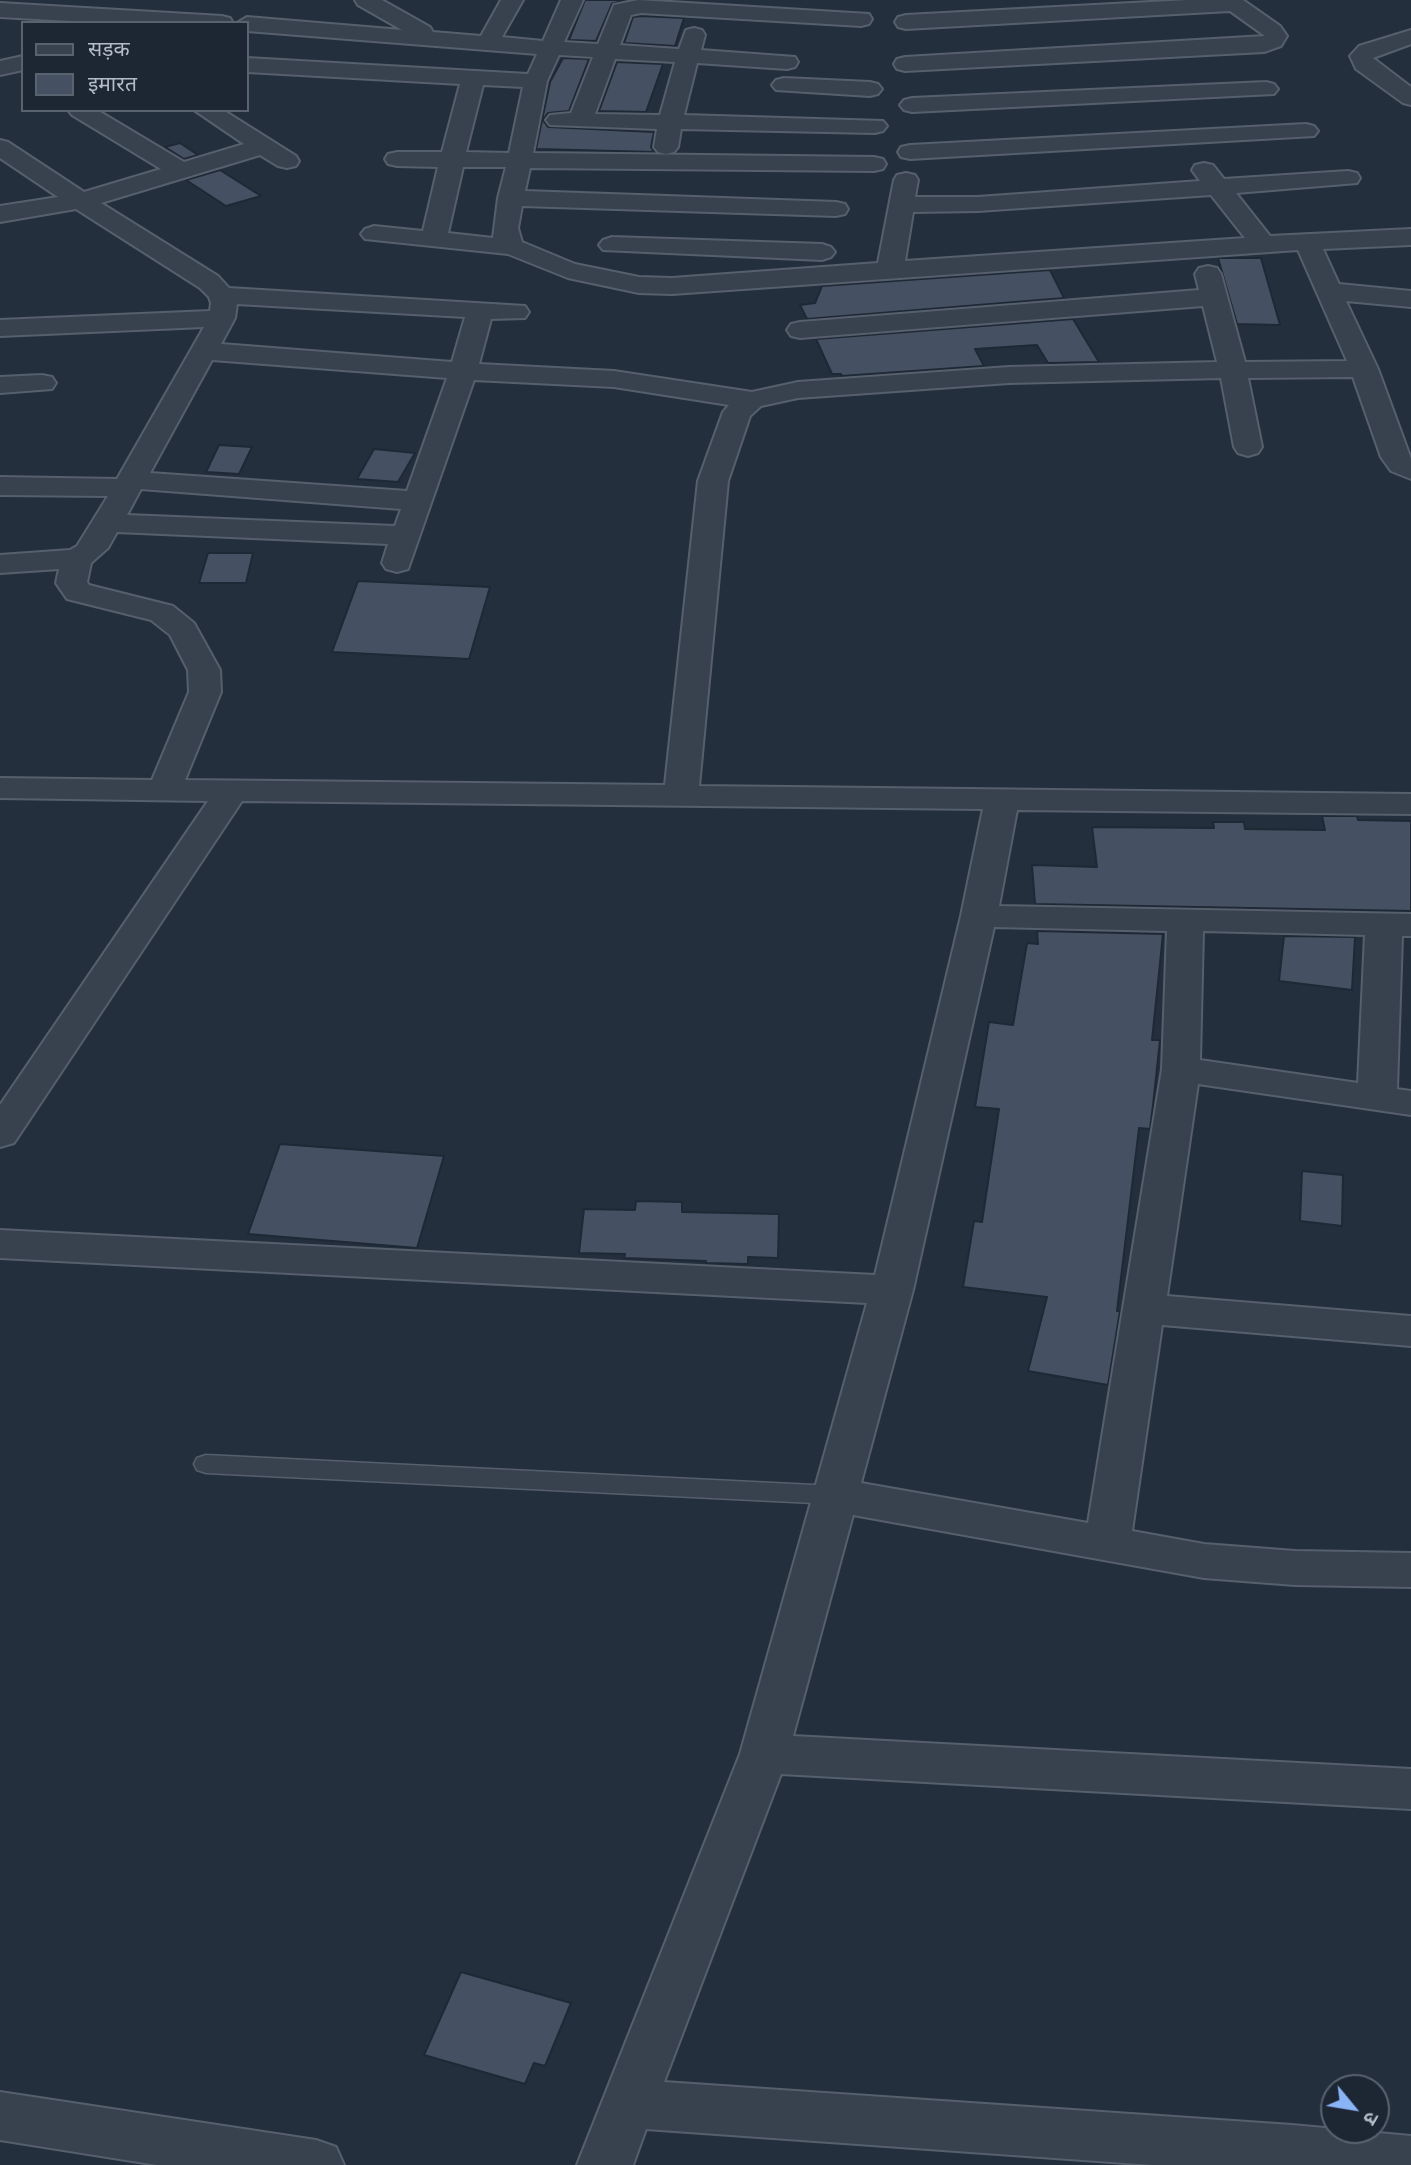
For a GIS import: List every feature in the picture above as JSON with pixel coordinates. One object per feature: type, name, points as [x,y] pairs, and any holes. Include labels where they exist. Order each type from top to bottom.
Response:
[{"type":"street","points":[[366,0],[432,38]]},
{"type":"street","points":[[488,43],[512,0]]},
{"type":"street","points":[[513,247],[506,239],[505,228],[536,81],[572,0]]},
{"type":"street","points":[[890,271],[910,152],[912,105],[905,64],[907,11],[1083,13],[1231,2],[1276,36],[1273,41],[1264,45],[905,64]]},
{"type":"street","points":[[580,121],[622,10],[641,6],[861,19]]},
{"type":"street","points":[[0,10],[167,21]]},
{"type":"street","points":[[605,280],[612,245],[630,202],[654,162],[670,122],[701,10]]},
{"type":"street","points":[[1083,13],[1264,245]]},
{"type":"street","points":[[780,124],[787,62],[800,15]]},
{"type":"street","points":[[248,24],[688,58],[787,62]]},
{"type":"street","points":[[1411,37],[1361,55],[1364,64],[1411,98]]},
{"type":"street","points":[[248,65],[536,81]]},
{"type":"street","points":[[435,240],[473,79]]},
{"type":"street","points":[[784,85],[870,89]]},
{"type":"street","points":[[912,105],[1266,89]]},
{"type":"street","points":[[83,112],[181,171]]},
{"type":"street","points":[[209,112],[287,161]]},
{"type":"street","points":[[528,119],[874,126]]},
{"type":"street","points":[[910,152],[1306,131]]},
{"type":"street","points":[[0,214],[81,201],[264,146]]},
{"type":"street","points":[[0,564],[77,559],[97,542],[204,351],[222,307],[209,282],[5,154]]},
{"type":"street","points":[[397,159],[874,164]]},
{"type":"street","points":[[786,305],[815,276],[847,164]]},
{"type":"street","points":[[900,205],[978,204],[1216,185],[1348,178]]},
{"type":"street","points":[[510,198],[836,209]]},
{"type":"street","points":[[374,234],[513,247],[568,270],[605,280],[672,286],[786,305],[1214,297]]},
{"type":"street","points":[[815,276],[1201,248],[1411,237]]},
{"type":"street","points":[[1307,243],[1364,369],[1395,457],[1411,470]]},
{"type":"street","points":[[612,245],[822,252]]},
{"type":"street","points":[[1201,248],[1233,370],[1248,447]]},
{"type":"street","points":[[1329,291],[1411,299]]},
{"type":"street","points":[[786,305],[823,368]]},
{"type":"street","points":[[0,328],[222,307],[516,312]]},
{"type":"street","points":[[108,523],[402,549],[463,371],[480,310]]},
{"type":"street","points":[[204,351],[463,371],[614,379],[752,400]]},
{"type":"street","points":[[681,797],[713,481],[737,412],[752,400],[823,368],[1009,375],[1364,369]]},
{"type":"street","points":[[0,384],[43,383]]},
{"type":"street","points":[[1382,416],[1411,417]]},
{"type":"street","points":[[0,486],[129,484],[418,501]]},
{"type":"street","points":[[77,559],[71,583],[78,592],[162,613],[183,630],[204,670],[205,692],[164,791]]},
{"type":"street","points":[[0,788],[1411,804]]},
{"type":"street","points":[[0,1134],[231,792]]},
{"type":"street","points":[[605,2165],[764,1754],[892,1290],[979,916],[1002,800]]},
{"type":"street","points":[[979,916],[1397,925],[1394,1100],[1181,1069]]},
{"type":"street","points":[[1107,1545],[1181,1069],[1185,922]]},
{"type":"street","points":[[0,1244],[892,1290]]},
{"type":"street","points":[[1144,1308],[1411,1331]]},
{"type":"street","points":[[834,1495],[1204,1561],[1295,1568],[1411,1570]]},
{"type":"street","points":[[764,1754],[1411,1789]]},
{"type":"street","points":[[628,2104],[1292,2150],[1411,2161]]},
{"type":"street","points":[[0,2116],[316,2165]]},
{"type":"lane","points":[[206,1464],[834,1495]]},
{"type":"building","points":[[585,0],[625,0],[612,4],[596,41],[569,40]]},
{"type":"building","points":[[633,17],[684,18],[675,46],[624,43]]},
{"type":"building","points":[[563,58],[589,59],[569,111],[548,113],[543,120],[548,127],[654,132],[651,147],[654,152],[536,149],[550,82]]},
{"type":"building","points":[[617,62],[663,64],[646,112],[599,111]]},
{"type":"building","points":[[180,143],[198,155],[184,159],[165,147]]},
{"type":"building","points":[[220,170],[261,196],[226,206],[186,180]]},
{"type":"building","points":[[1218,258],[1261,258],[1280,325],[1237,324]]},
{"type":"building","points":[[1050,270],[1064,298],[807,319],[800,305],[815,303],[822,286]]},
{"type":"building","points":[[1073,319],[1099,362],[1048,363],[1037,345],[975,349],[984,366],[842,376],[832,374],[816,339]]},
{"type":"building","points":[[219,445],[252,447],[239,474],[206,472]]},
{"type":"building","points":[[374,449],[415,453],[398,482],[357,479]]},
{"type":"building","points":[[208,553],[253,553],[246,583],[199,583]]},
{"type":"building","points":[[358,581],[490,587],[469,659],[332,652]]},
{"type":"building","points":[[1322,816],[1411,821],[1411,911],[1035,904],[1032,865],[1097,867],[1092,827],[1214,828],[1213,822],[1244,822],[1245,829],[1325,830]]},
{"type":"building","points":[[1037,931],[1163,934],[1152,1040],[1160,1040],[1153,1105],[1150,1129],[1139,1128],[1117,1311],[1120,1311],[1108,1385],[1028,1371],[1047,1297],[963,1287],[974,1221],[982,1222],[999,1109],[975,1107],[989,1022],[1013,1025],[1027,943],[1038,944]]},
{"type":"building","points":[[1284,936],[1355,937],[1352,990],[1279,981]]},
{"type":"building","points":[[280,1144],[444,1156],[417,1248],[248,1234]]},
{"type":"building","points":[[1302,1171],[1343,1175],[1342,1226],[1300,1221]]},
{"type":"building","points":[[636,1201],[682,1202],[682,1212],[779,1214],[778,1258],[748,1257],[748,1264],[706,1263],[624,1258],[625,1254],[579,1253],[584,1209],[635,1210]]},
{"type":"building","points":[[461,1972],[571,2003],[545,2066],[534,2063],[525,2084],[424,2055]]}]
